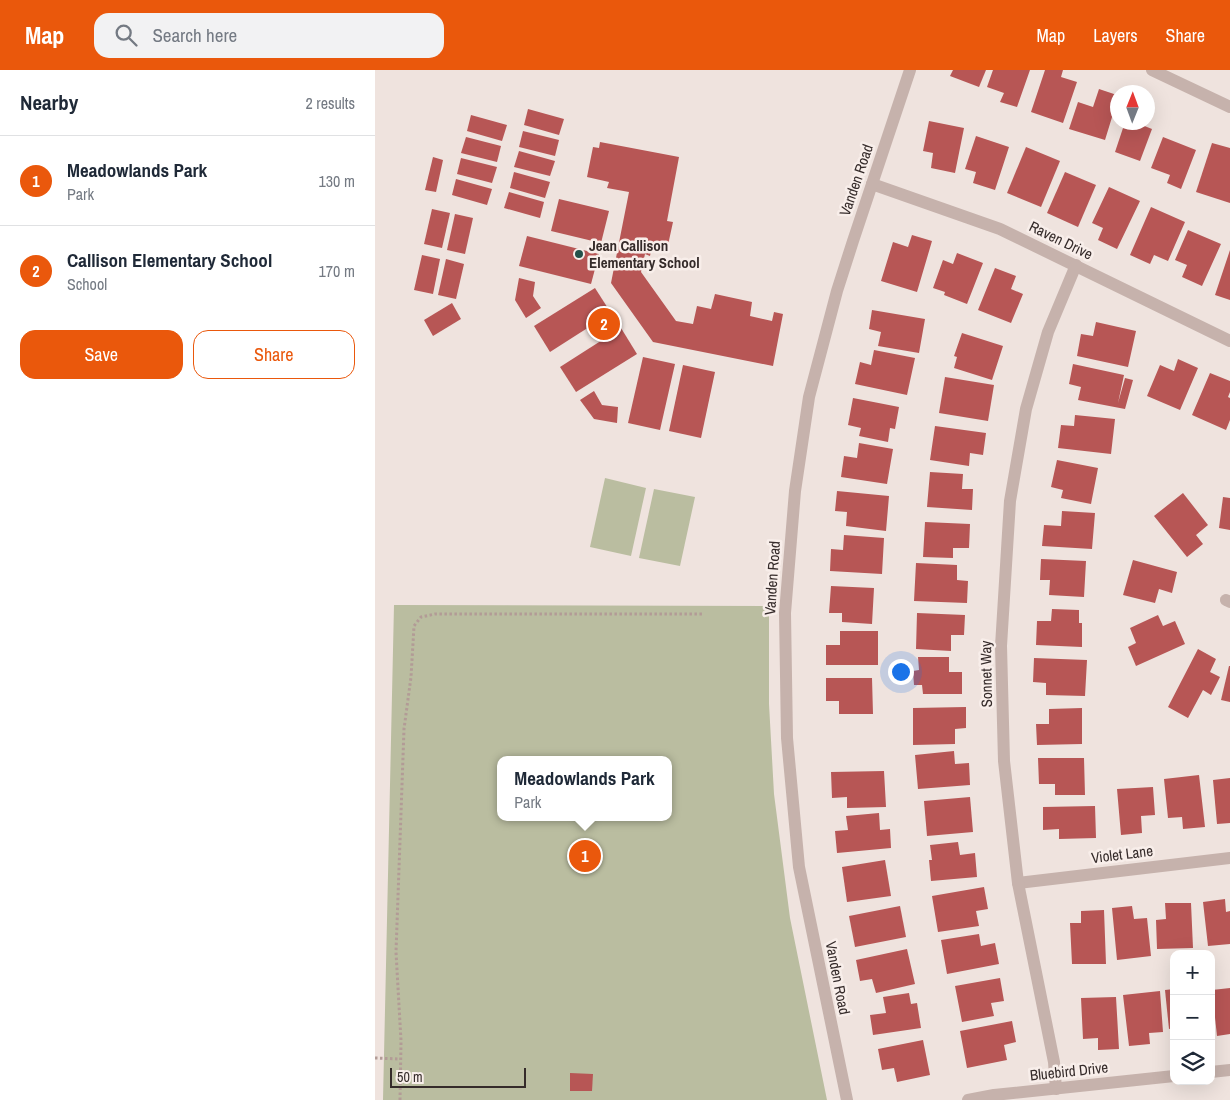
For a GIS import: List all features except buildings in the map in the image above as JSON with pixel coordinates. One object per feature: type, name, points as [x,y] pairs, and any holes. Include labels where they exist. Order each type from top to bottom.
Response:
[{"type":"street","name":"Vanden Road","points":[[847,1100],[799,867],[787,738],[785,613],[795,491],[809,397],[837,291],[910,70]]},
{"type":"street","points":[[1152,70],[1230,107]]},
{"type":"street","name":"Raven Drive","points":[[872,184],[1000,229],[1230,341]]},
{"type":"street","name":"Sonnet Way","points":[[1056,1089],[1054,1062],[1018,883],[1004,761],[1001,646],[1010,501],[1026,409],[1048,332],[1075,266]]},
{"type":"street","name":"Violet Lane","points":[[1018,883],[1230,858]]},
{"type":"street","points":[[1215,1072],[1230,1070]]},
{"type":"street","name":"Bluebird Drive","points":[[968,1100],[994,1095],[1170,1076]]},
{"type":"path","points":[[400,1100],[401,1041],[396,952],[404,729],[411,677],[414,626],[421,617],[435,614],[703,614]]},
{"type":"path","points":[[375,1058],[400,1059]]},
{"type":"green space","points":[[605,478],[646,488],[631,556],[590,547]]},
{"type":"green space","points":[[654,489],[695,497],[680,566],[639,558]]},
{"type":"green space","points":[[394,605],[769,606],[769,704],[774,794],[790,918],[827,1100],[383,1100]]},
{"type":"place","name":"Jean Callison Elementary School","points":[[579,254]]},
{"type":"place","name":"Callison Elementary School","points":[[604,324]]},
{"type":"place","name":"Meadowlands Park","points":[[585,856]]}]
